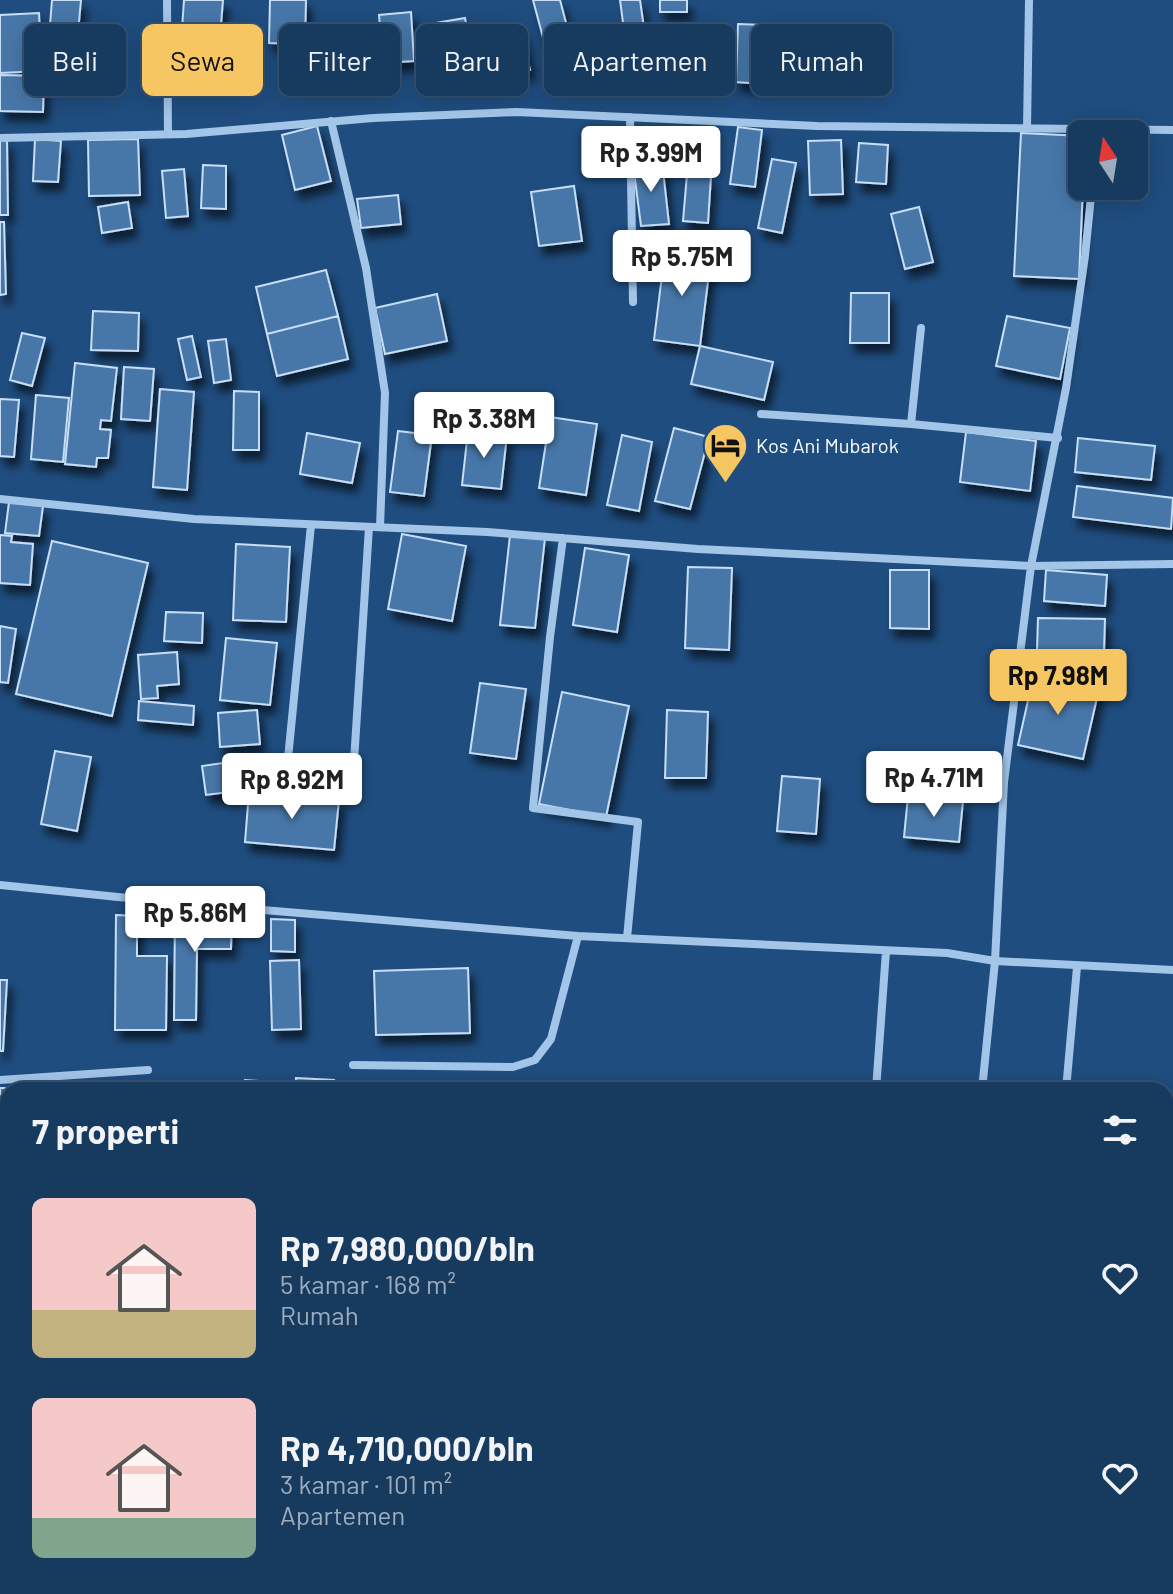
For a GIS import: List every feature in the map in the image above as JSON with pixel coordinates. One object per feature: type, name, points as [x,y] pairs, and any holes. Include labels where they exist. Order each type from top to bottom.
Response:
[{"type":"street","points":[[167,0],[168,134]]},
{"type":"street","points":[[1027,129],[1029,0]]},
{"type":"street","points":[[0,138],[168,134],[331,121],[517,112],[817,126],[1068,131]]},
{"type":"street","points":[[630,117],[633,302]]},
{"type":"street","points":[[331,121],[366,268],[385,393],[380,527]]},
{"type":"street","points":[[1148,131],[1173,130]]},
{"type":"street","points":[[983,1082],[995,961],[1004,782],[1031,566],[1058,438],[1091,200]]},
{"type":"street","points":[[911,424],[921,328]]},
{"type":"street","points":[[761,414],[1058,438]]},
{"type":"street","points":[[0,499],[194,519],[380,527],[698,549],[1031,566],[1173,564]]},
{"type":"street","points":[[286,779],[311,525]]},
{"type":"street","points":[[353,777],[369,527]]},
{"type":"street","points":[[563,538],[533,808],[638,822],[627,938]]},
{"type":"street","points":[[0,885],[578,936],[947,953],[995,961],[1173,970]]},
{"type":"street","points":[[353,1065],[513,1067],[535,1060],[551,1039],[578,936]]},
{"type":"street","points":[[877,1082],[886,951]]},
{"type":"street","points":[[1067,1082],[1077,967]]},
{"type":"street","points":[[0,1080],[148,1070]]},
{"type":"building","points":[[52,0],[81,0],[79,24],[50,24]]},
{"type":"building","points":[[184,0],[223,0],[221,24],[182,24]]},
{"type":"building","points":[[270,0],[306,0],[305,24],[279,24],[279,43],[269,43]]},
{"type":"building","points":[[533,0],[560,0],[566,24],[544,24],[544,41]]},
{"type":"building","points":[[620,0],[640,0],[643,24],[623,24]]},
{"type":"building","points":[[660,0],[687,0],[687,12],[660,12]]},
{"type":"building","points":[[411,12],[414,61],[400,62],[400,24],[380,24],[379,15]]},
{"type":"building","points":[[39,13],[40,24],[24,24],[24,72],[0,73],[0,15]]},
{"type":"building","points":[[465,18],[466,24],[430,24]]},
{"type":"building","points":[[738,24],[751,24],[751,83],[736,82]]},
{"type":"building","points":[[0,75],[24,76],[24,96],[43,96],[43,112],[0,111]]},
{"type":"building","points":[[317,126],[331,181],[295,190],[282,135]]},
{"type":"building","points":[[738,127],[762,130],[755,187],[730,184]]},
{"type":"building","points":[[1021,133],[1068,135],[1068,200],[1082,200],[1079,279],[1014,276]]},
{"type":"building","points":[[35,139],[61,141],[58,182],[33,181]]},
{"type":"building","points":[[138,139],[140,195],[89,196],[88,140]]},
{"type":"building","points":[[0,140],[7,140],[8,215],[0,215]]},
{"type":"building","points":[[841,140],[843,194],[810,195],[808,141]]},
{"type":"building","points":[[859,143],[888,145],[886,184],[856,182]]},
{"type":"building","points":[[772,159],[796,163],[782,233],[758,228]]},
{"type":"building","points":[[662,161],[669,224],[641,226],[633,164]]},
{"type":"building","points":[[203,165],[226,166],[226,209],[201,208]]},
{"type":"building","points":[[184,169],[188,216],[166,218],[162,171]]},
{"type":"building","points":[[687,174],[711,176],[708,223],[683,221]]},
{"type":"building","points":[[574,186],[582,241],[539,246],[531,192]]},
{"type":"building","points":[[398,195],[401,224],[361,228],[357,199]]},
{"type":"building","points":[[128,202],[132,228],[102,233],[98,207]]},
{"type":"building","points":[[919,207],[933,262],[905,269],[891,214]]},
{"type":"building","points":[[0,222],[4,222],[6,294],[0,295]]},
{"type":"building","points":[[665,251],[711,257],[700,346],[654,340]]},
{"type":"building","points":[[326,270],[338,316],[267,334],[256,287]]},
{"type":"building","points":[[851,293],[889,293],[889,343],[850,343]]},
{"type":"building","points":[[437,294],[447,341],[385,354],[375,308]]},
{"type":"building","points":[[93,311],[139,313],[138,351],[91,350]]},
{"type":"building","points":[[338,316],[348,359],[277,376],[267,334]]},
{"type":"building","points":[[1007,316],[1070,328],[1060,379],[996,366]]},
{"type":"building","points":[[22,333],[45,338],[32,386],[10,380]]},
{"type":"building","points":[[192,336],[201,377],[187,380],[178,339]]},
{"type":"building","points":[[226,339],[231,380],[214,383],[208,341]]},
{"type":"building","points":[[700,346],[773,362],[764,400],[691,384]]},
{"type":"building","points":[[75,363],[117,368],[111,421],[101,420],[100,429],[111,430],[108,458],[97,458],[96,467],[65,464]]},
{"type":"building","points":[[124,367],[154,369],[150,421],[121,419]]},
{"type":"building","points":[[160,389],[194,392],[187,490],[153,487]]},
{"type":"building","points":[[234,391],[259,392],[259,450],[233,450]]},
{"type":"building","points":[[36,395],[69,398],[63,462],[31,459]]},
{"type":"building","points":[[0,399],[19,400],[14,457],[0,456]]},
{"type":"building","points":[[550,417],[597,424],[586,495],[539,488]]},
{"type":"building","points":[[674,428],[709,437],[690,509],[655,501]]},
{"type":"building","points":[[398,431],[432,435],[424,496],[390,492]]},
{"type":"building","points":[[468,431],[507,435],[501,489],[462,485]]},
{"type":"building","points":[[966,432],[1036,441],[1030,491],[960,482]]},
{"type":"building","points":[[307,433],[360,443],[352,483],[300,474]]},
{"type":"building","points":[[622,435],[652,442],[639,511],[607,505]]},
{"type":"building","points":[[1078,438],[1155,446],[1151,480],[1075,472]]},
{"type":"building","points":[[1077,486],[1173,498],[1171,529],[1073,517]]},
{"type":"building","points":[[9,502],[43,506],[39,536],[5,533]]},
{"type":"building","points":[[402,534],[466,546],[452,621],[388,609]]},
{"type":"building","points":[[0,535],[12,536],[11,542],[33,544],[30,585],[0,583]]},
{"type":"building","points":[[510,535],[545,538],[535,628],[500,625]]},
{"type":"building","points":[[52,541],[148,563],[112,716],[16,694]]},
{"type":"building","points":[[236,544],[290,547],[286,622],[233,620]]},
{"type":"building","points":[[585,548],[629,555],[617,632],[573,625]]},
{"type":"building","points":[[688,567],[732,568],[729,650],[685,648]]},
{"type":"building","points":[[890,570],[929,570],[929,629],[890,628]]},
{"type":"building","points":[[1046,570],[1107,575],[1105,606],[1044,601]]},
{"type":"building","points":[[166,612],[203,613],[202,643],[164,641]]},
{"type":"building","points":[[1038,618],[1105,619],[1104,652],[1037,650]]},
{"type":"building","points":[[0,626],[16,629],[8,683],[0,682]]},
{"type":"building","points":[[226,638],[277,643],[270,705],[220,700]]},
{"type":"building","points":[[177,652],[179,684],[157,686],[158,698],[141,699],[138,655]]},
{"type":"building","points":[[1034,674],[1099,689],[1083,759],[1018,745]]},
{"type":"building","points":[[480,683],[526,689],[516,759],[470,753]]},
{"type":"building","points":[[562,692],[629,706],[606,817],[539,804]]},
{"type":"building","points":[[139,701],[194,706],[193,725],[138,720]]},
{"type":"building","points":[[257,710],[260,744],[220,747],[218,713]]},
{"type":"building","points":[[667,710],[708,712],[706,778],[665,778]]},
{"type":"building","points":[[55,751],[91,757],[77,831],[41,824]]},
{"type":"building","points":[[264,757],[268,787],[206,795],[202,766]]},
{"type":"building","points":[[782,776],[820,779],[816,834],[777,831]]},
{"type":"building","points":[[249,792],[339,800],[334,850],[245,842]]},
{"type":"building","points":[[908,796],[963,801],[959,842],[904,837]]},
{"type":"building","points":[[175,912],[232,913],[231,949],[197,949],[196,1020],[174,1020]]},
{"type":"building","points":[[116,915],[137,916],[137,956],[167,956],[166,1030],[115,1030]]},
{"type":"building","points":[[271,919],[295,920],[295,952],[271,951]]},
{"type":"building","points":[[299,960],[301,1029],[272,1030],[270,961]]},
{"type":"building","points":[[468,968],[470,1033],[376,1035],[374,971]]},
{"type":"building","points":[[0,980],[7,980],[3,1051],[0,1051]]},
{"type":"building","points":[[296,1078],[334,1080],[334,1082],[296,1082]]},
{"type":"place","name":"Kos Ani Mubarok","points":[[725,484]]}]
